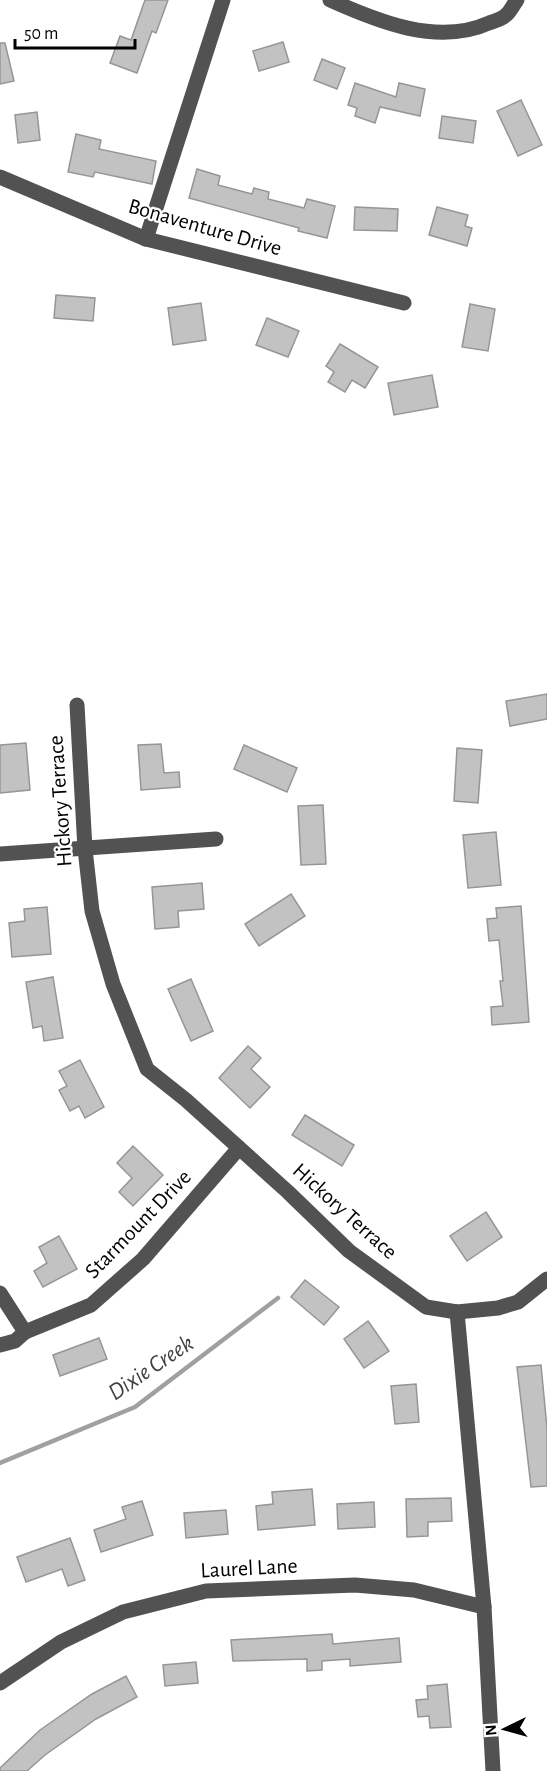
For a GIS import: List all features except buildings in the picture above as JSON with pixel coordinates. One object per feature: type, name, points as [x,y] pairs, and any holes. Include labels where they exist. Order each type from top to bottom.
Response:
[{"type":"street","points":[[146,239],[223,0]]},
{"type":"street","points":[[330,0],[401,27],[451,33],[472,31],[506,16],[517,0]]},
{"type":"street","name":"Bonaventure Drive","points":[[0,177],[146,239],[404,303]]},
{"type":"street","name":"Hickory Terrace","points":[[77,705],[85,849],[92,911],[113,984],[147,1069],[239,1148],[348,1251],[426,1307],[457,1312],[498,1308],[518,1302],[547,1279]]},
{"type":"street","points":[[0,854],[216,839]]},
{"type":"street","name":"Starmount Drive","points":[[0,1345],[15,1341],[25,1332],[91,1305],[142,1259],[239,1148]]},
{"type":"street","points":[[0,1293],[25,1332]]},
{"type":"street","points":[[457,1312],[484,1607],[493,1771]]},
{"type":"street","name":"Laurel Lane","points":[[0,1683],[61,1642],[123,1611],[206,1591],[354,1585],[414,1590],[484,1607]]},
{"type":"waterway","name":"Dixie Creek","points":[[0,1463],[135,1407],[278,1298]]}]
